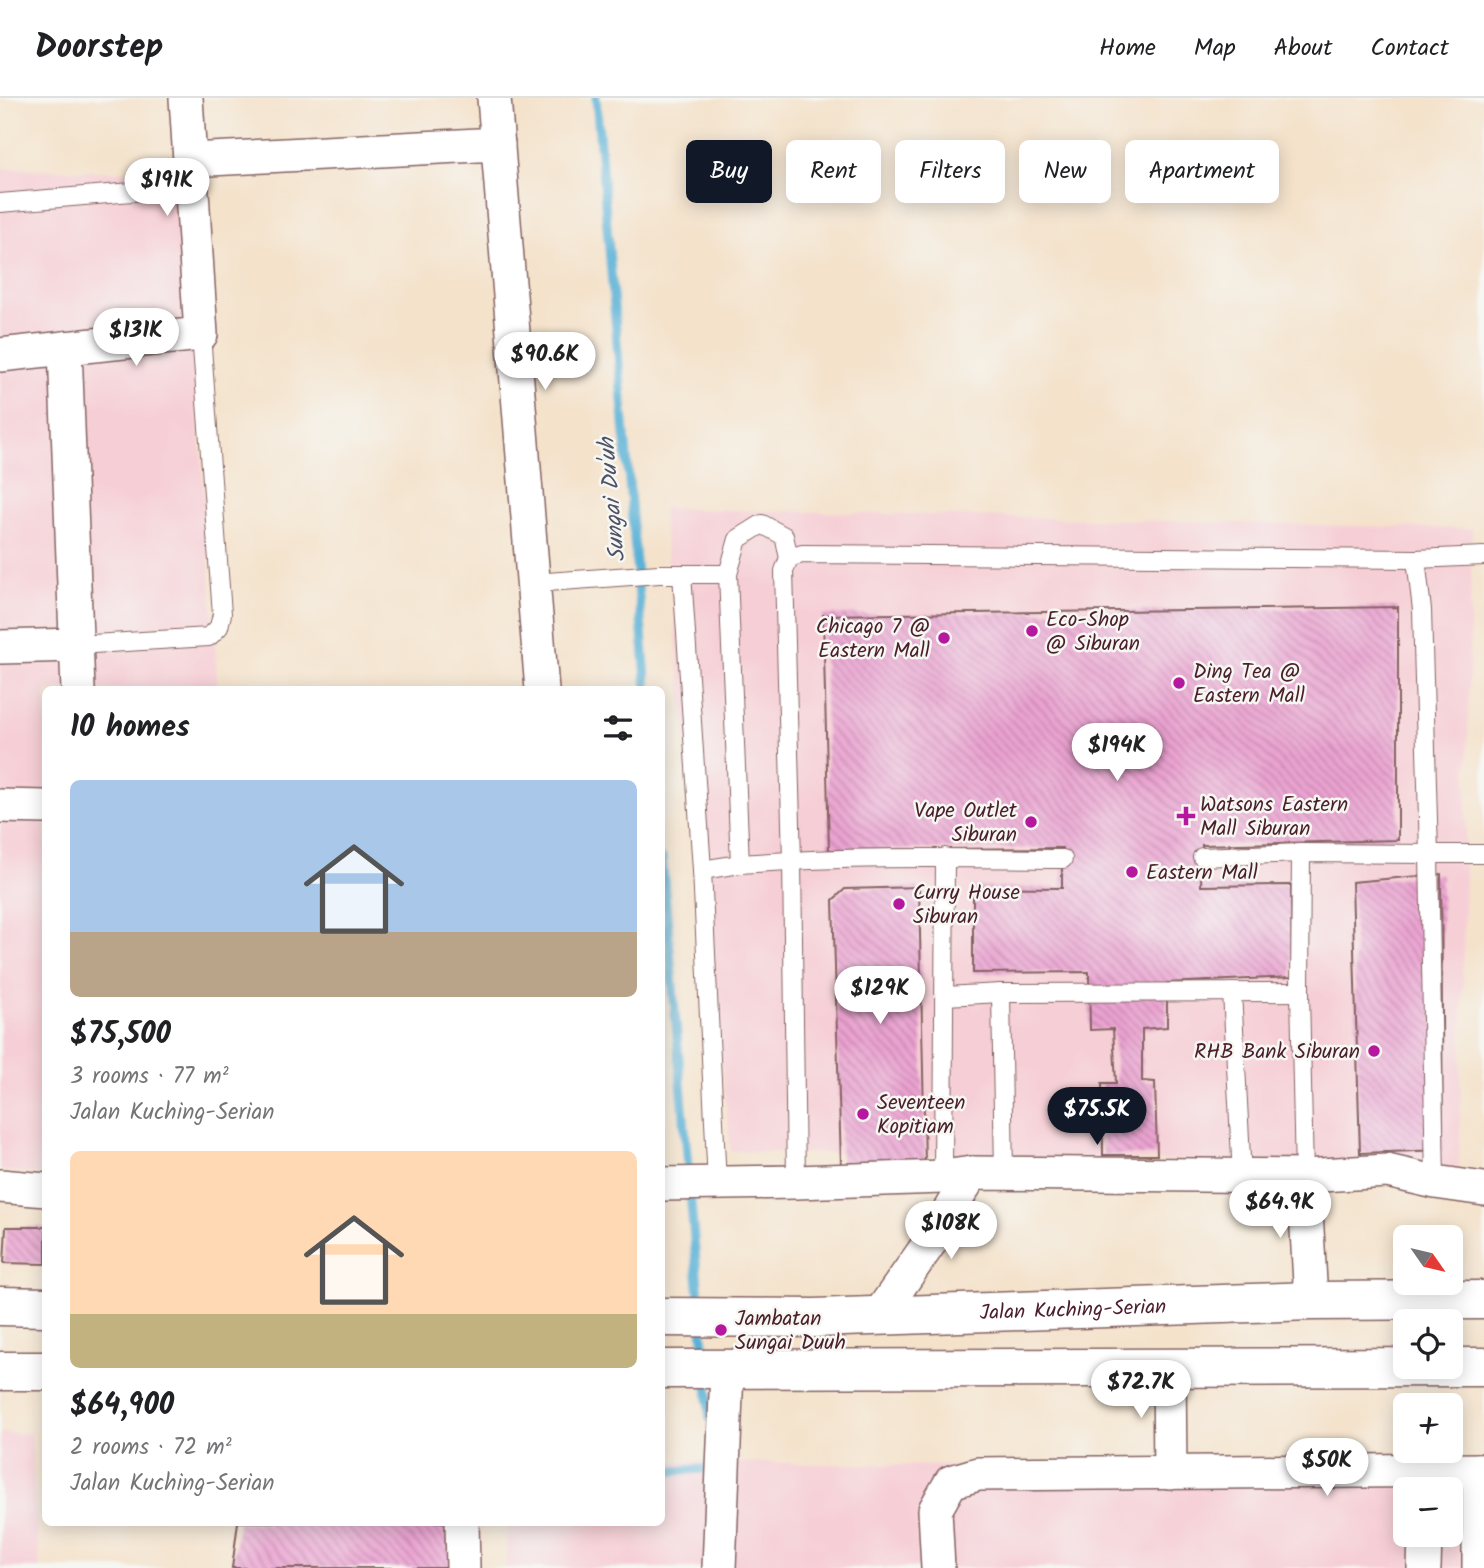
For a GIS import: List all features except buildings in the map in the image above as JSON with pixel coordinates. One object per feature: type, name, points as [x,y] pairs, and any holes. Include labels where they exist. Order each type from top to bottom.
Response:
[{"type":"highway","name":"Jalan Kuching-Serian","points":[[665,1317],[814,1318],[1311,1301],[1484,1300]]},
{"type":"highway","points":[[0,1306],[42,1307]]},
{"type":"highway","points":[[698,1370],[1484,1367]]},
{"type":"highway","points":[[0,1371],[42,1371]]},
{"type":"street","points":[[0,355],[201,334],[186,98]]},
{"type":"street","points":[[494,98],[542,686]]},
{"type":"street","points":[[191,174],[498,144]]},
{"type":"street","points":[[65,348],[78,686]]},
{"type":"street","points":[[0,647],[76,645]]},
{"type":"street","points":[[0,806],[42,807]]},
{"type":"street","points":[[665,1184],[711,1185],[973,1175],[1304,1177],[1387,1171],[1484,1189]]},
{"type":"street","points":[[879,1315],[973,1175]]},
{"type":"street","points":[[1304,1177],[1311,1301]]},
{"type":"street","points":[[0,1186],[42,1190]]},
{"type":"street","points":[[1169,1368],[1170,1473]]},
{"type":"street","points":[[698,1370],[719,1568]]},
{"type":"street","points":[[1442,1477],[1481,1470],[1479,1568]]},
{"type":"street","points":[[938,1568],[935,1510],[951,1482],[978,1474],[1170,1473],[1393,1479]]},
{"type":"street","points":[[463,1526],[463,1568]]},
{"type":"street","points":[[1424,1568],[1425,1547]]},
{"type":"lane","points":[[0,203],[191,174]]},
{"type":"lane","points":[[76,645],[209,637],[219,627],[222,614],[201,334]]},
{"type":"lane","points":[[740,864],[728,574],[738,539],[762,524],[784,536],[789,558],[784,571],[792,860],[796,1182]]},
{"type":"lane","points":[[789,558],[802,554],[1416,559],[1484,556]]},
{"type":"lane","points":[[1416,559],[1422,610],[1435,1182]]},
{"type":"lane","points":[[533,583],[659,574],[728,574]]},
{"type":"lane","points":[[682,574],[702,870],[711,1185]]},
{"type":"lane","points":[[1301,853],[1300,992],[1304,1177]]},
{"type":"lane","points":[[1202,857],[1301,853],[1484,854]]},
{"type":"lane","points":[[945,857],[945,996],[973,1175]]},
{"type":"lane","points":[[702,870],[792,860],[945,857],[1063,859]]},
{"type":"lane","points":[[1232,992],[1242,1176]]},
{"type":"lane","points":[[945,996],[1001,993],[1300,992]]},
{"type":"lane","points":[[973,1175],[1001,993]]},
{"type":"shaded area","points":[[0,168],[181,174],[218,686],[42,686],[42,1175],[0,1170]]},
{"type":"shaded area","points":[[662,508],[1472,529],[1459,1167],[731,1151]]},
{"type":"shaded area","points":[[0,1433],[31,1433],[40,1568],[0,1568]]},
{"type":"shaded area","points":[[665,1461],[1484,1475],[1484,1568],[505,1568],[507,1526],[665,1526]]},
{"type":"waterway","name":"Sungai Du'uh","points":[[596,98],[647,686]]},
{"type":"waterway","name":"Sungai Du'uh","points":[[665,894],[689,1178]]},
{"type":"waterway","name":"Sungai Du'uh","points":[[690,1191],[700,1310]]},
{"type":"waterway","name":"Sungai Du'uh","points":[[702,1327],[705,1359]]},
{"type":"waterway","name":"Sungai Du'uh","points":[[706,1376],[710,1418]]},
{"type":"waterway","name":"Sungai Du'uh","points":[[665,1472],[714,1468],[714,1463]]},
{"type":"place","name":"Eco-Shop @ Siburan","points":[[1032,631]]},
{"type":"place","name":"Chicago 7 @ Eastern Mall","points":[[944,638]]},
{"type":"place","name":"Ding Tea @ Eastern Mall","points":[[1179,683]]},
{"type":"place","name":"Watsons Eastern Mall Siburan","points":[[1186,816]]},
{"type":"place","name":"Vape Outlet Siburan","points":[[1031,822]]},
{"type":"place","name":"Eastern Mall","points":[[1132,872]]},
{"type":"place","name":"Curry House Siburan","points":[[899,904]]},
{"type":"place","name":"RHB Bank Siburan","points":[[1374,1051]]},
{"type":"place","name":"Seventeen Kopitiam","points":[[863,1114]]},
{"type":"place","name":"Jambatan Sungai Duuh","points":[[721,1330]]}]
